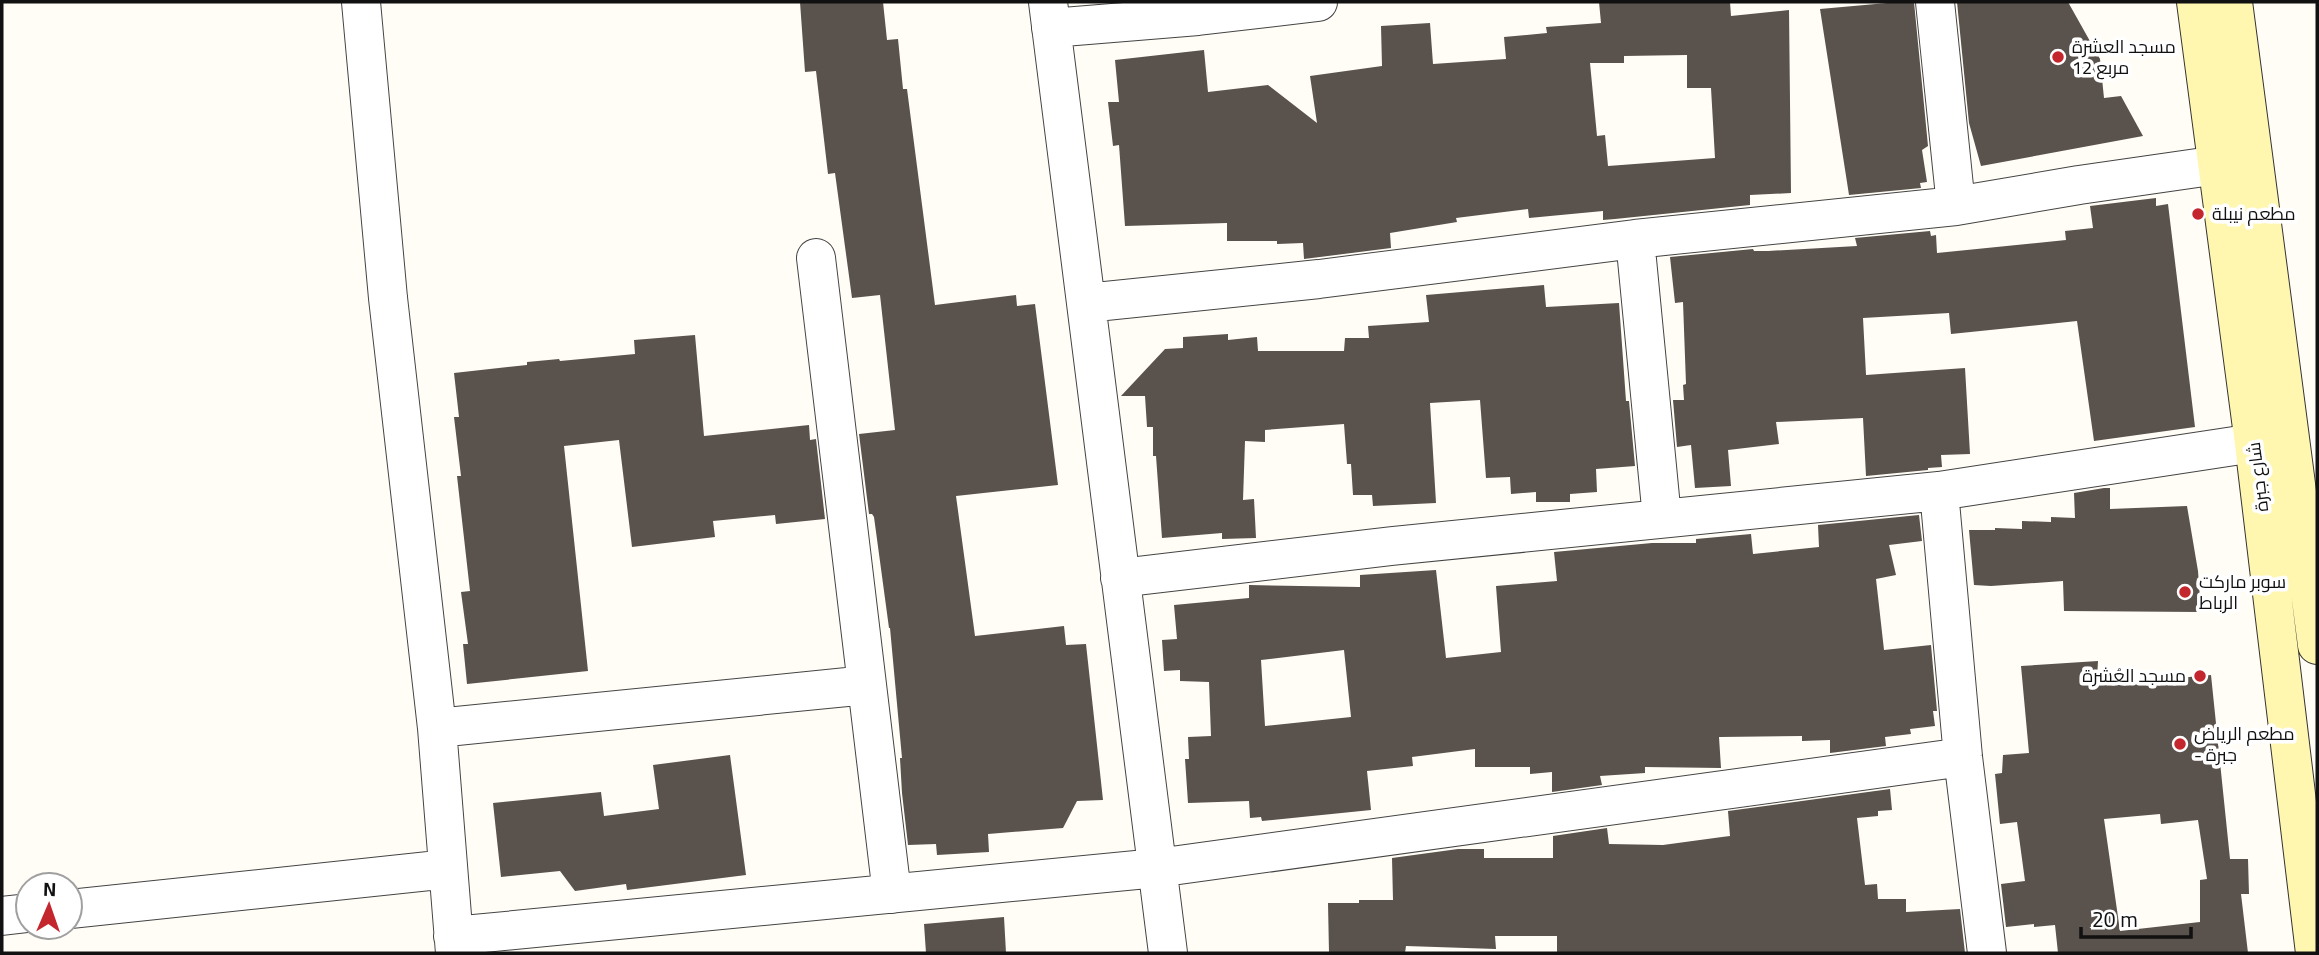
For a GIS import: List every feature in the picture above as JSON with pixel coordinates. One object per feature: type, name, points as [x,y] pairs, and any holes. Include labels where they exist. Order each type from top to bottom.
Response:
[{"type":"street","points":[[360,2],[388,298],[437,727],[454,944],[892,894],[1157,868],[1963,757]]},
{"type":"street","points":[[1168,953],[1050,15],[1198,16],[1318,2]]},
{"type":"street","points":[[1936,2],[1956,206]]},
{"type":"street","name":"شارع جبرة","points":[[2196,2],[2254,443],[2315,953]]},
{"type":"street","name":"شارع جبرة","points":[[2234,2],[2317,645]]},
{"type":"street","points":[[1086,303],[1333,277],[1635,239],[1956,206],[2218,165]]},
{"type":"street","points":[[1635,239],[1662,518]]},
{"type":"street","points":[[816,258],[892,894]]},
{"type":"street","points":[[1120,578],[1392,546],[1939,491],[2254,443]]},
{"type":"street","points":[[1939,491],[1963,757],[1987,953]]},
{"type":"street","points":[[437,727],[867,685]]},
{"type":"street","points":[[84,908],[448,869]]},
{"type":"building","points":[[800,2],[883,2],[887,40],[898,39],[903,89],[907,89],[935,305],[1016,295],[1017,306],[1035,304],[1058,485],[956,496],[975,636],[1064,626],[1066,645],[1086,644],[1103,800],[1077,801],[1063,828],[988,834],[989,852],[937,855],[936,844],[908,845],[890,628],[874,517],[869,514],[859,434],[895,430],[880,295],[852,298],[835,173],[828,174],[816,71],[805,72]]},
{"type":"building","points":[[1599,2],[1730,2],[1731,16],[1789,10],[1791,193],[1750,195],[1750,205],[1603,220],[1603,211],[1529,218],[1528,209],[1456,218],[1457,222],[1390,233],[1391,248],[1304,259],[1303,243],[1227,241],[1227,223],[1125,226],[1119,145],[1113,146],[1108,102],[1119,102],[1115,60],[1204,50],[1208,92],[1268,85],[1317,123],[1310,76],[1382,66],[1381,26],[1430,23],[1433,64],[1506,59],[1504,37],[1547,33],[1546,27],[1601,23]],"holes":[[[1687,55],[1687,88],[1711,88],[1715,158],[1608,166],[1605,135],[1597,136],[1590,63],[1624,63],[1624,56]]]},
{"type":"building","points":[[1914,2],[1928,146],[1922,150],[1927,182],[1920,183],[1921,188],[1849,195],[1820,9]]},
{"type":"building","points":[[1957,2],[2068,2],[2100,59],[2104,98],[2121,96],[2143,136],[1981,166],[1969,123]]},
{"type":"building","points":[[2156,198],[2156,206],[2168,204],[2195,427],[2094,441],[2077,321],[1951,334],[1949,313],[1863,318],[1866,375],[1965,368],[1970,454],[1941,455],[1942,467],[1928,470],[1866,476],[1863,418],[1776,422],[1779,444],[1728,450],[1731,486],[1695,488],[1691,445],[1677,447],[1673,400],[1684,400],[1683,385],[1686,384],[1683,302],[1675,303],[1670,257],[1753,249],[1768,251],[1857,246],[1855,238],[1930,231],[1931,236],[1936,235],[1937,253],[2066,240],[2065,231],[2093,228],[2090,206]]},
{"type":"building","points":[[1544,285],[1546,307],[1619,303],[1626,401],[1629,401],[1635,466],[1596,469],[1597,492],[1570,494],[1570,502],[1536,502],[1536,492],[1511,494],[1510,477],[1486,478],[1480,400],[1430,403],[1436,503],[1373,506],[1372,495],[1353,495],[1344,424],[1265,430],[1265,442],[1245,441],[1243,500],[1254,499],[1256,538],[1222,539],[1222,533],[1162,538],[1156,456],[1153,456],[1153,427],[1147,427],[1145,396],[1121,396],[1165,349],[1183,348],[1183,337],[1228,334],[1228,340],[1257,337],[1258,351],[1344,351],[1345,338],[1369,338],[1368,326],[1429,322],[1426,295]]},
{"type":"building","points":[[695,335],[704,436],[809,425],[810,440],[816,439],[825,519],[776,524],[775,515],[713,521],[715,537],[632,547],[619,440],[564,446],[588,671],[467,684],[463,644],[468,644],[461,592],[470,591],[457,476],[461,476],[454,417],[459,417],[454,373],[527,365],[527,362],[635,354],[634,340]]},
{"type":"building","points":[[2110,488],[2110,509],[2187,506],[2198,571],[2201,612],[2064,611],[2063,581],[1974,585],[1969,530],[2022,529],[2022,521],[2051,522],[2051,517],[2075,518],[2074,493]]},
{"type":"building","points":[[1919,515],[1922,541],[1889,545],[1896,575],[1876,579],[1884,650],[1931,645],[1937,711],[1933,711],[1935,726],[1910,729],[1911,734],[1885,737],[1886,746],[1830,753],[1830,740],[1802,741],[1802,736],[1719,737],[1721,768],[1645,767],[1645,773],[1600,776],[1602,785],[1552,792],[1552,772],[1530,774],[1530,767],[1475,767],[1475,749],[1412,757],[1413,766],[1367,771],[1371,810],[1262,821],[1261,817],[1250,818],[1249,801],[1188,803],[1185,759],[1189,759],[1188,737],[1211,736],[1209,682],[1180,681],[1180,670],[1164,671],[1162,640],[1177,639],[1174,605],[1249,598],[1249,585],[1360,587],[1360,575],[1436,570],[1446,658],[1501,652],[1496,586],[1557,581],[1554,552],[1652,543],[1696,543],[1696,539],[1751,534],[1753,554],[1819,547],[1818,525]],"holes":[[[1344,650],[1351,717],[1265,726],[1261,660]]]},
{"type":"building","points":[[2098,661],[2097,679],[2102,679],[2102,685],[2211,675],[2230,859],[2248,859],[2249,894],[2241,894],[2248,953],[2058,953],[2055,925],[2006,927],[2001,884],[2025,881],[2017,822],[2000,824],[1995,774],[2002,773],[2003,755],[2029,753],[2021,666]],"holes":[[[2160,814],[2161,824],[2198,820],[2207,879],[2200,880],[2200,922],[2120,931],[2104,819]]]},
{"type":"building","points":[[730,755],[746,875],[627,890],[626,884],[575,891],[560,871],[501,877],[493,803],[601,792],[604,816],[659,809],[653,765]]},
{"type":"building","points":[[1890,789],[1892,810],[1878,811],[1878,816],[1857,818],[1865,885],[1877,884],[1878,899],[1906,899],[1906,912],[1960,909],[1965,953],[1557,953],[1557,936],[1495,936],[1496,949],[1406,946],[1405,953],[1329,953],[1328,903],[1393,900],[1392,858],[1458,849],[1484,849],[1484,858],[1553,858],[1553,836],[1607,828],[1609,844],[1663,845],[1730,836],[1728,811]]},
{"type":"building","points":[[1004,917],[1006,953],[926,953],[924,924]]},
{"type":"place","name":"مسجد العشرة مربع 12","points":[[2058,57]]},
{"type":"place","name":"مطعم نيبلة","points":[[2198,214]]},
{"type":"place","name":"سوبر ماركت الرباط","points":[[2185,592]]},
{"type":"place","name":"مسجد العُشرة","points":[[2200,676]]},
{"type":"place","name":"مطعم الرياض - جبرة","points":[[2180,744]]}]
